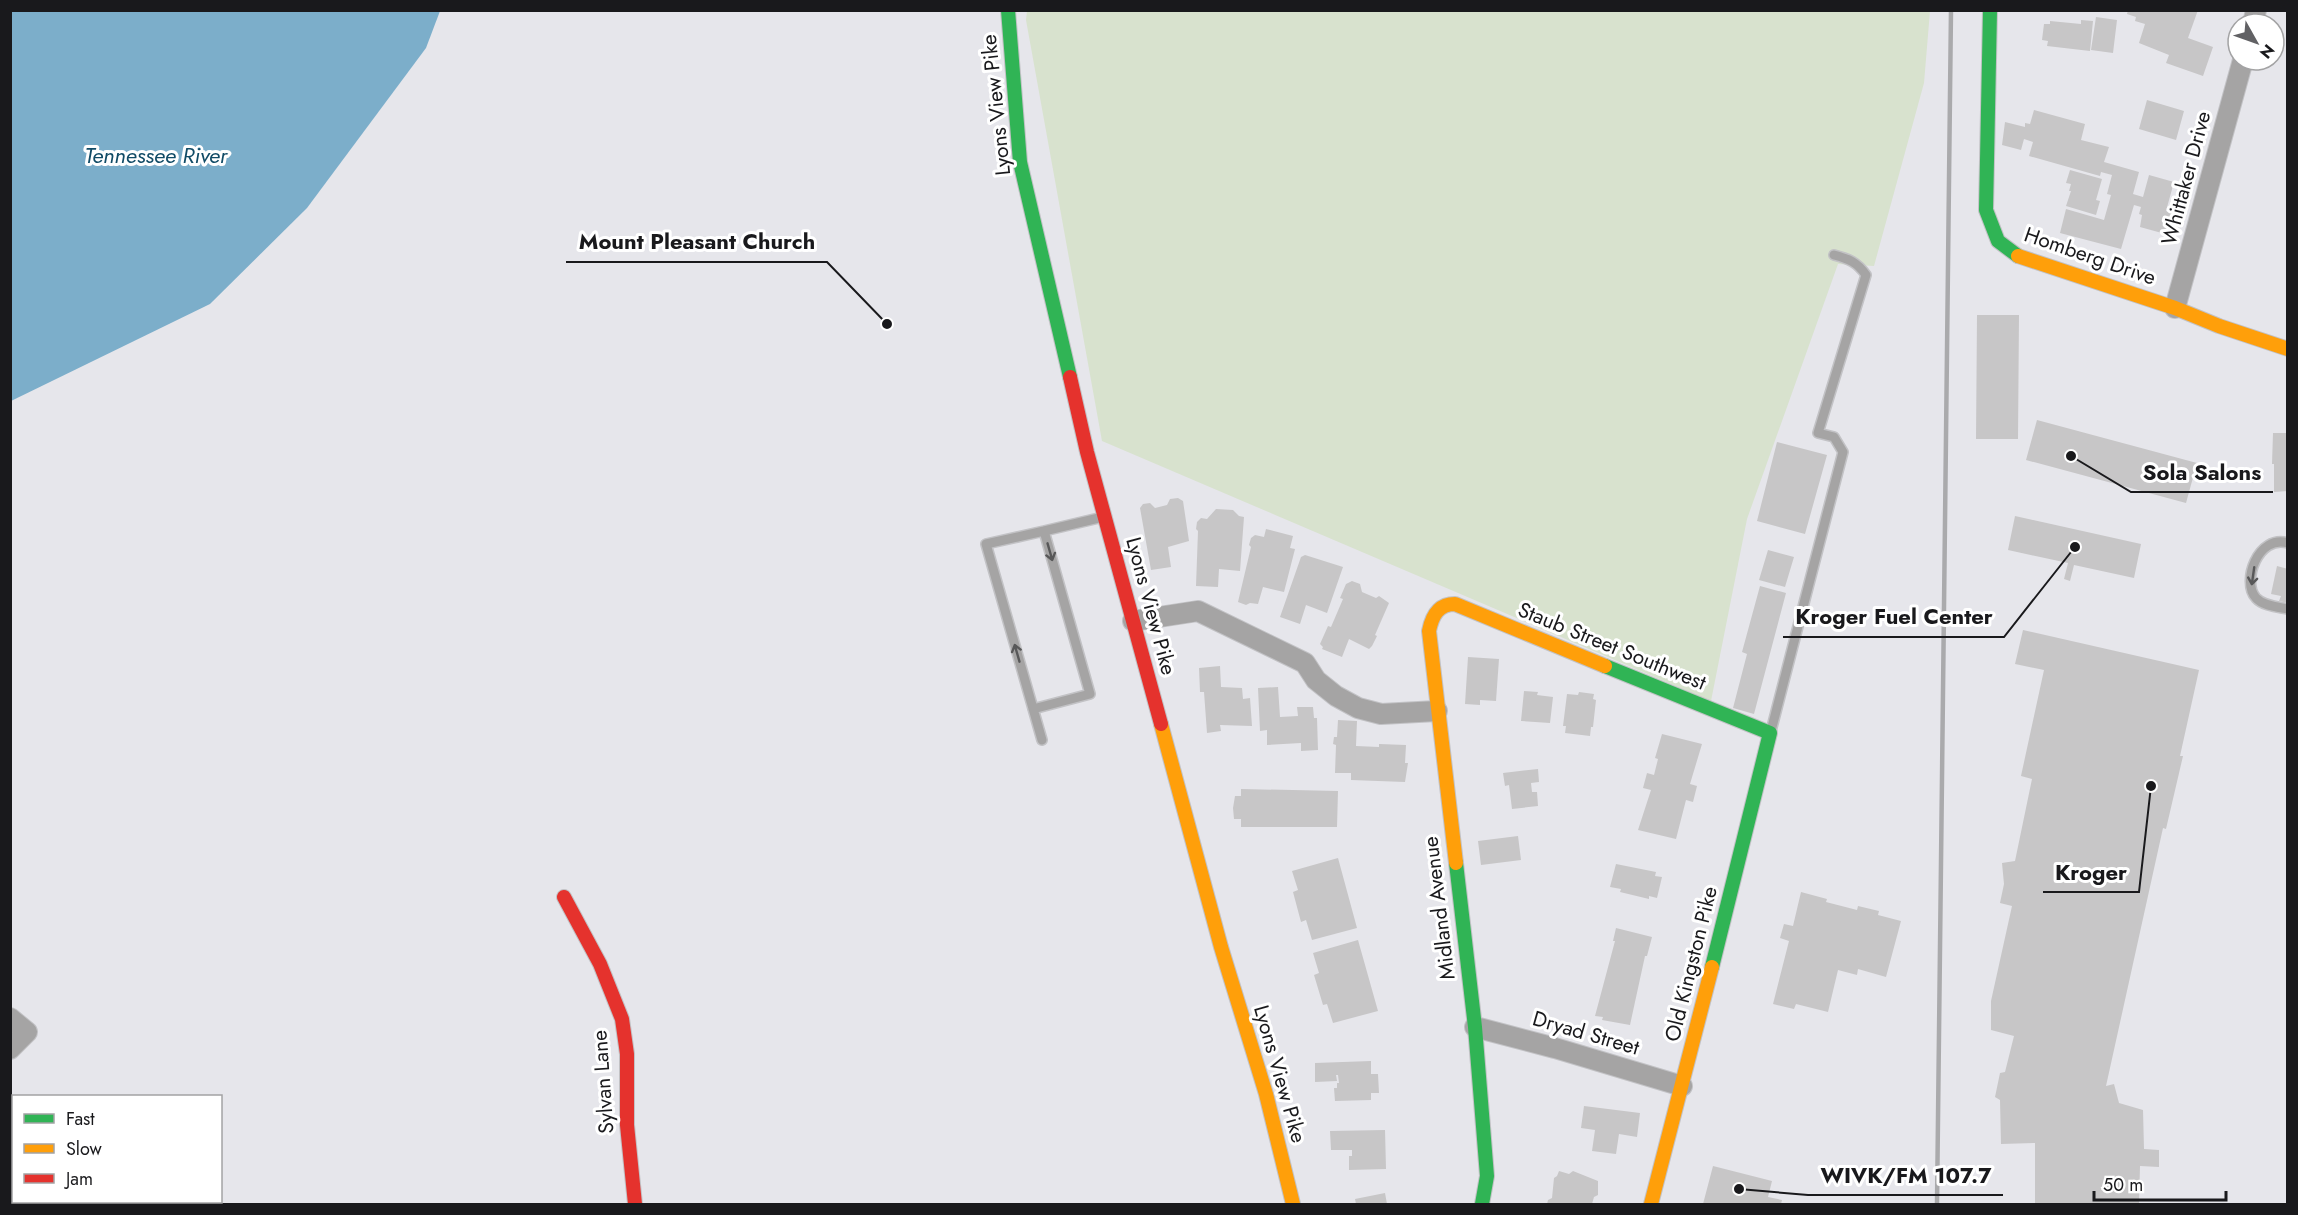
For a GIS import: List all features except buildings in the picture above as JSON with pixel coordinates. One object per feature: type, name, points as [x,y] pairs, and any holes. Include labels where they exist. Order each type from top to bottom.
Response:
[{"type":"street","name":"Lyons View Pike","points":[[1008,10],[1020,162],[1087,452],[1221,947],[1266,1094],[1293,1204]]},
{"type":"street","name":"Homberg Drive","points":[[1990,10],[1986,210],[1998,241],[2016,256],[2175,308],[2219,326],[2288,349]]},
{"type":"street","name":"Whittaker Drive","points":[[2175,308],[2240,72]]},
{"type":"street","name":"Staub Street Southwest","points":[[1437,609],[1446,603],[1455,604],[1770,733]]},
{"type":"street","name":"Midland Avenue","points":[[1437,609],[1431,618],[1429,631],[1475,1027],[1487,1176],[1482,1204]]},
{"type":"street","points":[[1133,621],[1198,611],[1305,663],[1316,680],[1336,696],[1358,708],[1382,714],[1437,711]]},
{"type":"street","name":"Old Kingston Pike","points":[[1651,1204],[1770,733]]},
{"type":"street","name":"Sylvan Lane","points":[[564,897],[613,993],[625,1034],[627,1136],[633,1171],[635,1204]]},
{"type":"street","points":[[10,1018],[27,1032],[10,1049]]},
{"type":"street","name":"Dryad Street","points":[[1475,1027],[1682,1086]]},
{"type":"lane","points":[[1770,733],[1843,452],[1834,437],[1818,433],[1866,275],[1859,265],[1849,259],[1834,255]]},
{"type":"lane","points":[[1042,740],[986,544],[1105,516]]},
{"type":"lane","points":[[1033,709],[1090,694],[1044,531]]},
{"type":"lane","points":[[2288,543],[2274,542],[2265,545],[2260,552],[2251,578],[2251,588],[2256,598],[2263,603],[2288,609]]},
{"type":"green space","points":[[1027,11],[1930,11],[1924,83],[1874,266],[1838,264],[1747,519],[1711,701],[1102,441],[1026,20]]},
{"type":"water","name":"Tennessee River","points":[[11,10],[440,11],[426,48],[307,208],[210,304],[11,401]]},
{"type":"railway","points":[[1937,1204],[1951,10]]},
{"type":"traffic: fast","points":[[1008,10],[1020,162],[1070,377]]},
{"type":"traffic: fast","points":[[1990,10],[1986,210],[1998,241],[2018,256]]},
{"type":"traffic: fast","points":[[1605,666],[1770,733],[1712,967]]},
{"type":"traffic: fast","points":[[1456,863],[1475,1027],[1487,1176],[1482,1204]]},
{"type":"traffic: slow","points":[[2018,256],[2175,308],[2219,326],[2288,349]]},
{"type":"traffic: slow","points":[[1456,863],[1429,631],[1437,612],[1444,606],[1455,604],[1605,666]]},
{"type":"traffic: slow","points":[[1161,724],[1221,947],[1266,1094],[1293,1204]]},
{"type":"traffic: slow","points":[[1651,1204],[1712,967]]},
{"type":"traffic: jam","points":[[1070,377],[1087,452],[1161,724]]},
{"type":"traffic: jam","points":[[564,897],[600,964],[622,1019],[627,1054],[627,1125],[635,1204]]},
{"type":"place","name":"Mount Pleasant Church","points":[[887,324]]},
{"type":"place","name":"Sola Salons","points":[[2071,456]]},
{"type":"place","name":"Kroger Fuel Center","points":[[2075,547]]},
{"type":"place","name":"Kroger","points":[[2151,786]]},
{"type":"place","name":"WIVK/FM 107.7","points":[[1739,1189]]}]
